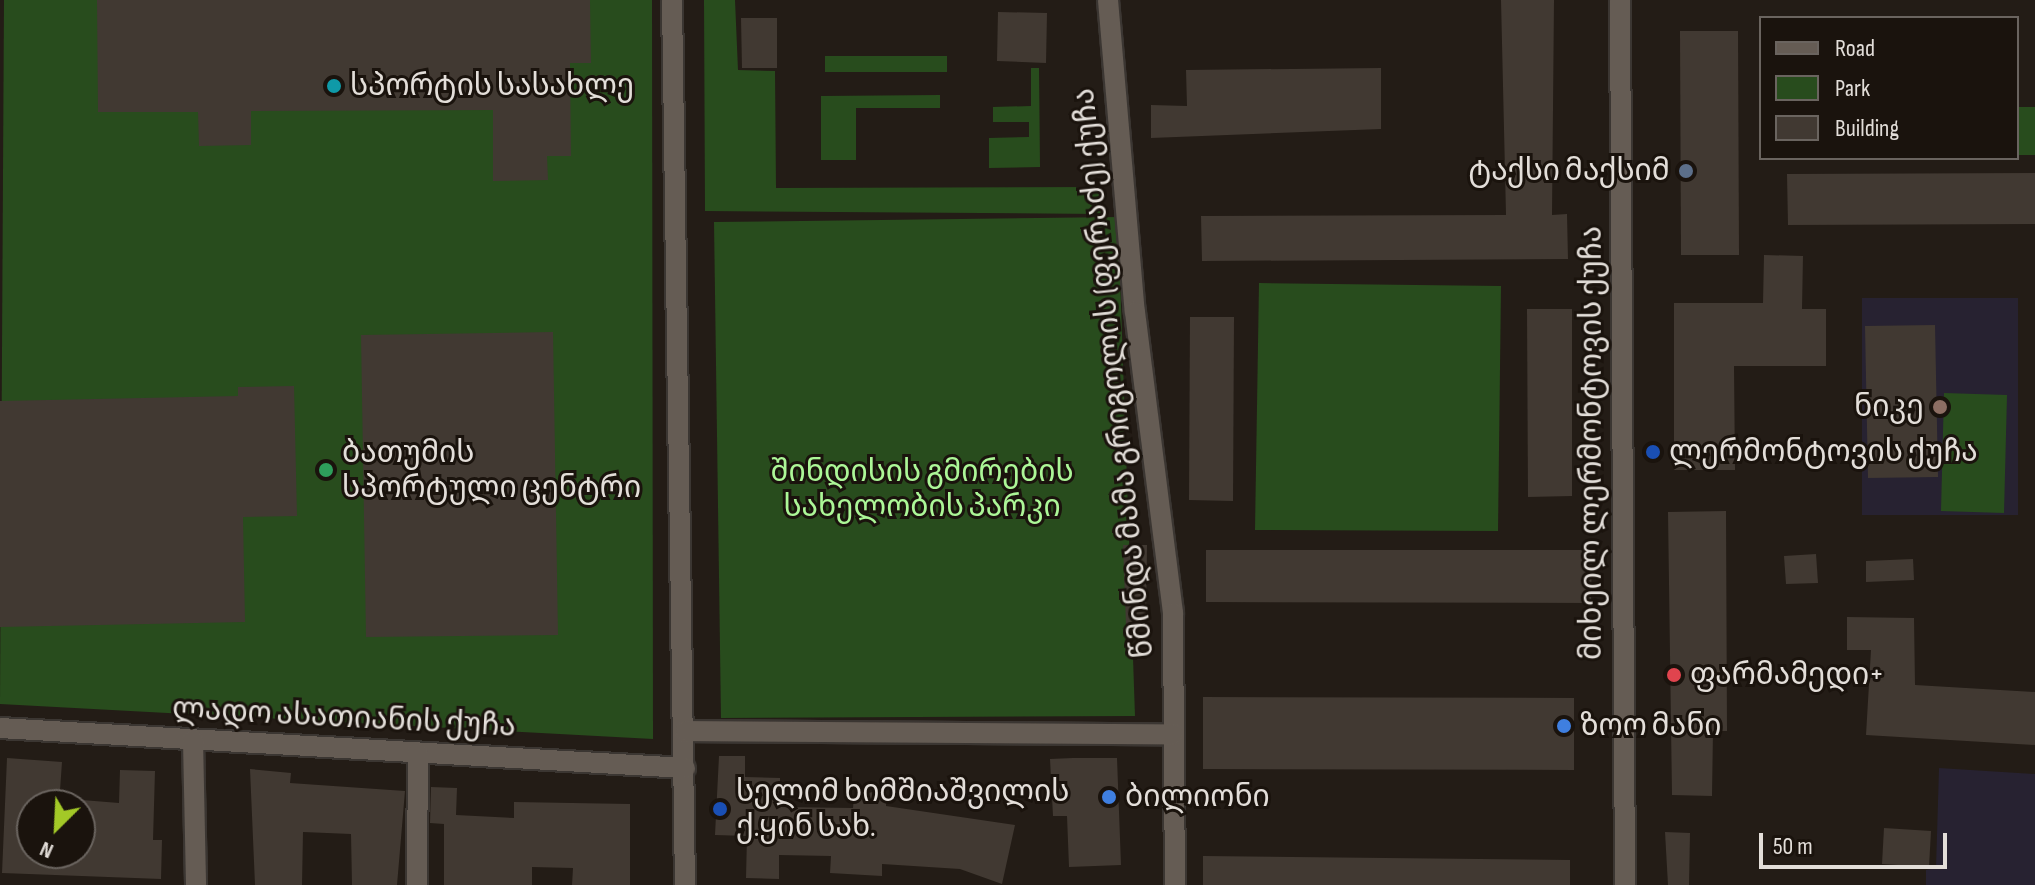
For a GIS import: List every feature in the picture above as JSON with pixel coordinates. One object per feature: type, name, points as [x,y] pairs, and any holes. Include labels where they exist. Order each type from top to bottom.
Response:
[{"type":"street","points":[[672,0],[686,731],[685,885]]},
{"type":"street","name":"წმინდა მამა გრიგოლის (ფერაძე) ქუჩა","points":[[1108,0],[1135,312],[1173,613],[1175,885]]},
{"type":"street","name":"მიხეილ ლერმონტოვის ქუჩა","points":[[1620,0],[1625,885]]},
{"type":"street","name":"ლადო ასათიანის ქუჩა","points":[[0,728],[685,768]]},
{"type":"street","points":[[686,731],[1173,734]]},
{"type":"street","points":[[193,740],[196,885]]},
{"type":"street","points":[[417,885],[418,753]]},
{"type":"shaded area","name":"ნიკე","points":[[1862,298],[2018,298],[2018,515],[1862,515]]},
{"type":"shaded area","points":[[1939,768],[2035,774],[2035,885],[1926,885],[1926,870],[1936,868]]},
{"type":"green space","name":"ბათუმის სპორტული ცენტრი","points":[[4,0],[652,0],[653,739],[0,704]]},
{"type":"green space","points":[[704,0],[735,0],[738,70],[775,71],[776,188],[1098,187],[1102,214],[705,211]]},
{"type":"green space","points":[[825,56],[947,56],[947,72],[825,72]]},
{"type":"green space","points":[[1031,68],[1039,68],[1040,167],[989,168],[989,138],[1029,137],[1029,122],[993,122],[993,107],[1031,106]]},
{"type":"green space","points":[[940,95],[940,108],[856,108],[856,160],[821,160],[821,96]]},
{"type":"green space","points":[[2019,107],[2035,107],[2035,155],[2019,155]]},
{"type":"green space","name":"შინდისის გმირების სახელობის პარკი","points":[[1118,217],[1135,716],[721,718],[714,222]]},
{"type":"green space","points":[[1259,283],[1501,286],[1498,531],[1255,530]]},
{"type":"green space","points":[[1944,393],[2007,395],[2004,513],[1941,511]]},
{"type":"building","name":"სპორტის სასახლე","points":[[97,0],[590,0],[591,63],[570,63],[571,156],[547,156],[548,180],[493,181],[493,110],[251,111],[251,145],[199,146],[198,112],[98,112]]},
{"type":"building","points":[[1501,0],[1554,0],[1552,215],[1567,214],[1568,259],[1202,261],[1201,216],[1506,215]]},
{"type":"building","points":[[998,12],[1047,13],[1046,63],[997,61]]},
{"type":"building","points":[[741,18],[777,18],[777,68],[742,68]]},
{"type":"building","points":[[1680,31],[1738,31],[1739,255],[1681,255]]},
{"type":"building","points":[[1381,68],[1381,129],[1151,138],[1151,105],[1187,106],[1186,70]]},
{"type":"building","points":[[2035,173],[2035,224],[1788,225],[1787,174]]},
{"type":"building","points":[[1764,255],[1803,256],[1802,309],[1826,309],[1826,366],[1734,366],[1735,470],[1674,470],[1674,303],[1763,303]]},
{"type":"building","points":[[1527,309],[1572,309],[1572,496],[1528,497]]},
{"type":"building","points":[[1190,317],[1234,317],[1233,501],[1189,500]]},
{"type":"building","points":[[1935,325],[1938,477],[1868,478],[1865,326]]},
{"type":"building","points":[[553,332],[558,635],[366,637],[361,335]]},
{"type":"building","points":[[294,386],[297,516],[243,517],[245,622],[0,627],[0,401],[238,396],[238,387]]},
{"type":"building","points":[[1726,511],[1727,731],[1713,731],[1712,796],[1672,795],[1668,512]]},
{"type":"building","points":[[1123,545],[1147,545],[1146,625],[1126,625]]},
{"type":"building","points":[[1206,550],[1592,550],[1591,603],[1206,602]]},
{"type":"building","points":[[1816,554],[1818,583],[1786,584],[1784,556]]},
{"type":"building","points":[[1913,559],[1914,580],[1866,582],[1866,561]]},
{"type":"building","points":[[1847,617],[1914,618],[1915,685],[2035,692],[2035,745],[1866,735],[1871,650],[1847,650]]},
{"type":"building","points":[[1203,697],[1574,698],[1574,770],[1203,769]]},
{"type":"building","points":[[719,756],[745,756],[745,777],[780,778],[780,807],[853,808],[854,796],[887,789],[886,806],[1015,825],[1002,884],[960,869],[882,864],[882,876],[830,873],[831,856],[779,855],[779,879],[746,878],[747,836],[715,835]]},
{"type":"building","points":[[7,758],[62,762],[60,789],[16,789],[16,869],[96,869],[96,801],[119,803],[120,770],[155,771],[153,840],[162,840],[161,879],[2,873]]},
{"type":"building","points":[[1117,758],[1121,865],[1069,867],[1067,816],[1053,816],[1050,759]]},
{"type":"building","points":[[250,769],[291,773],[290,783],[405,791],[397,885],[352,885],[351,834],[303,832],[302,885],[255,885]]},
{"type":"building","points":[[431,787],[457,788],[456,815],[514,818],[514,802],[630,804],[630,885],[572,885],[573,868],[532,867],[532,885],[444,885],[444,824],[430,823]]},
{"type":"building","points":[[1884,828],[1931,831],[1929,867],[1882,864]]},
{"type":"building","points":[[1665,832],[1690,833],[1689,885],[1668,885]]},
{"type":"building","points":[[1203,856],[1570,860],[1570,885],[1203,885]]},
{"type":"place","name":"სპორტის სასახლე","points":[[334,86]]},
{"type":"place","name":"ტაქსი მაქსიმ","points":[[1686,171]]},
{"type":"place","name":"ნიკე","points":[[1940,407]]},
{"type":"place","name":"ლერმონტოვის ქუჩა","points":[[1653,452]]},
{"type":"place","name":"ბათუმის სპორტული ცენტრი","points":[[326,470]]},
{"type":"place","name":"ფარმამედი+","points":[[1674,675]]},
{"type":"place","name":"ზოო მანი","points":[[1564,726]]},
{"type":"place","name":"ბილიონი","points":[[1109,797]]},
{"type":"place","name":"სელიმ ხიმშიაშვილის ქ.ყინ სახ.","points":[[720,809]]}]
